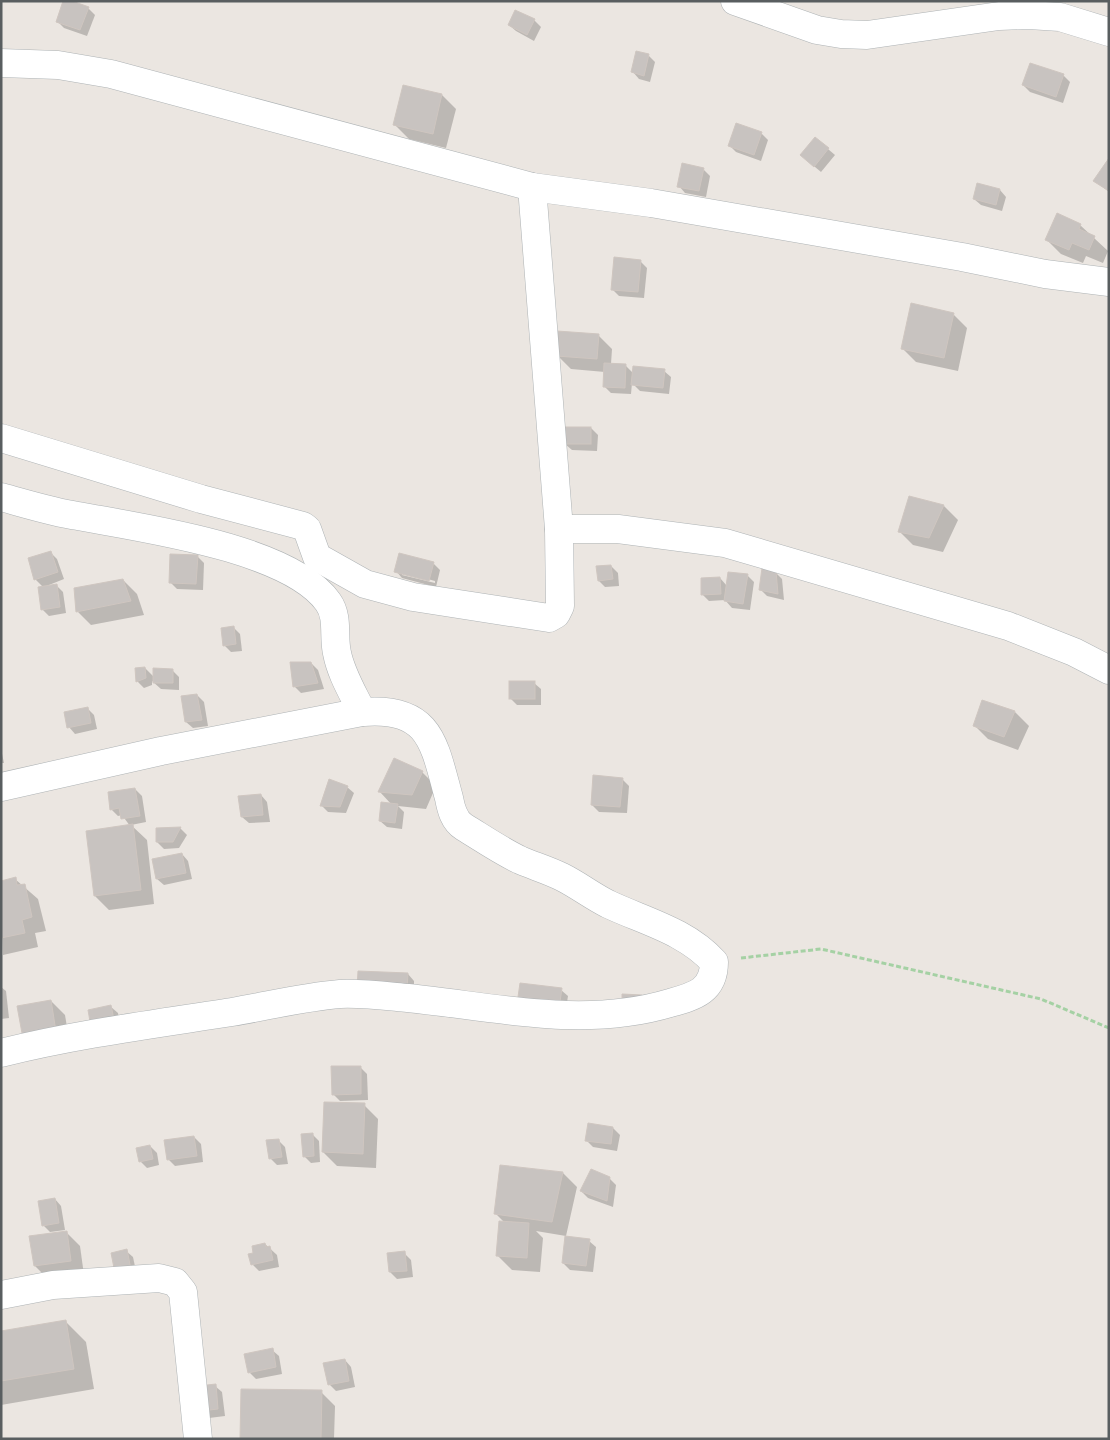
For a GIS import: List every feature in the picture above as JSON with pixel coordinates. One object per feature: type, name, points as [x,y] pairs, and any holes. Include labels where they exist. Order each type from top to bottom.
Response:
[{"type":"street","points":[[735,1],[817,30],[841,34],[867,35],[999,16],[1029,15],[1060,17],[1108,32]]},
{"type":"street","points":[[1,64],[58,65],[111,74],[532,188],[651,203],[962,257],[1046,274],[1109,282]]},
{"type":"street","points":[[1,438],[201,499],[304,526],[307,529],[317,557],[352,578],[394,593],[549,618],[556,614],[560,606],[559,529],[532,188]]},
{"type":"street","points":[[1,497],[77,516],[204,540],[290,571],[311,584],[329,602],[333,613],[334,638],[341,669],[362,712]]},
{"type":"street","points":[[559,529],[618,529],[725,543],[1008,626],[1074,652],[1109,670]]},
{"type":"street","points":[[1,787],[161,751],[362,712],[394,712],[416,722],[424,728],[437,753],[453,815],[463,827],[519,860],[550,870],[606,903],[701,947],[714,962],[714,975],[708,987],[690,998],[629,1014],[585,1016],[530,1014],[446,1002],[343,994],[283,1001],[1,1053]]},
{"type":"street","points":[[1,1295],[53,1285],[159,1278],[175,1282],[183,1292],[198,1439]]},
{"type":"path","points":[[714,962],[822,949],[1041,999],[1109,1028]]},
{"type":"building","points":[[63,1],[72,1],[89,7],[80,30],[56,22]]},
{"type":"building","points":[[515,10],[535,19],[527,35],[508,25]]},
{"type":"building","points":[[636,51],[649,54],[644,76],[631,72]]},
{"type":"building","points":[[1030,63],[1064,74],[1056,97],[1022,85]]},
{"type":"building","points":[[403,85],[442,94],[433,134],[393,125]]},
{"type":"building","points":[[736,123],[762,132],[754,155],[728,146]]},
{"type":"building","points":[[815,137],[829,148],[814,167],[800,155]]},
{"type":"building","points":[[1109,158],[1109,191],[1093,181]]},
{"type":"building","points":[[682,163],[704,168],[699,191],[677,187]]},
{"type":"building","points":[[977,183],[1000,189],[996,205],[973,199]]},
{"type":"building","points":[[1057,213],[1081,224],[1079,229],[1095,236],[1089,250],[1072,243],[1069,250],[1045,240]]},
{"type":"building","points":[[614,257],[641,260],[638,292],[611,290]]},
{"type":"building","points":[[911,303],[954,313],[944,358],[901,349]]},
{"type":"building","points":[[557,331],[599,334],[597,359],[556,356]]},
{"type":"building","points":[[604,363],[626,364],[625,388],[603,387]]},
{"type":"building","points":[[633,366],[665,369],[663,388],[631,385]]},
{"type":"building","points":[[564,427],[591,427],[591,444],[564,444]]},
{"type":"building","points":[[909,496],[944,505],[929,538],[898,532]]},
{"type":"building","points":[[51,551],[58,572],[34,580],[28,558]]},
{"type":"building","points":[[399,553],[434,562],[429,581],[394,572]]},
{"type":"building","points":[[170,554],[198,555],[196,584],[169,583]]},
{"type":"building","points":[[611,565],[613,579],[598,581],[596,566]]},
{"type":"building","points":[[762,568],[776,571],[778,594],[759,590]]},
{"type":"building","points":[[728,572],[748,574],[743,604],[724,601]]},
{"type":"building","points":[[720,577],[721,594],[701,595],[701,578]]},
{"type":"building","points":[[123,579],[131,601],[76,612],[74,588]]},
{"type":"building","points":[[57,584],[60,607],[41,610],[38,587]]},
{"type":"building","points":[[234,626],[236,644],[223,646],[221,628]]},
{"type":"building","points":[[290,662],[311,662],[318,683],[293,687]]},
{"type":"building","points":[[145,667],[146,678],[136,682],[135,668]]},
{"type":"building","points":[[153,668],[173,669],[173,683],[153,683]]},
{"type":"building","points":[[509,681],[535,681],[535,699],[509,699]]},
{"type":"building","points":[[197,694],[202,720],[185,722],[181,696]]},
{"type":"building","points":[[982,700],[1015,711],[1004,737],[973,726]]},
{"type":"building","points":[[88,707],[91,723],[67,728],[64,712]]},
{"type":"building","points":[[394,758],[423,771],[412,795],[378,792]]},
{"type":"building","points":[[593,775],[623,778],[620,807],[591,805]]},
{"type":"building","points":[[329,779],[348,786],[340,807],[320,806]]},
{"type":"building","points":[[135,788],[140,816],[121,819],[119,808],[110,810],[108,792]]},
{"type":"building","points":[[261,794],[263,815],[241,817],[238,796]]},
{"type":"building","points":[[381,802],[398,804],[395,823],[379,821]]},
{"type":"building","points":[[133,824],[141,890],[94,896],[86,831]]},
{"type":"building","points":[[181,827],[173,842],[156,842],[156,828]]},
{"type":"building","points":[[182,853],[186,873],[156,879],[152,859]]},
{"type":"building","points":[[16,877],[17,885],[25,884],[32,917],[22,920],[25,933],[1,938],[1,881]]},
{"type":"building","points":[[358,971],[408,973],[407,991],[357,988]]},
{"type":"building","points":[[520,983],[562,988],[559,1009],[517,1004]]},
{"type":"building","points":[[622,994],[642,995],[641,1008],[622,1007]]},
{"type":"building","points":[[51,1000],[57,1038],[24,1044],[17,1006]]},
{"type":"building","points":[[111,1005],[116,1029],[92,1033],[88,1010]]},
{"type":"building","points":[[331,1066],[361,1066],[361,1094],[332,1095]]},
{"type":"building","points":[[324,1102],[365,1103],[363,1154],[322,1152]]},
{"type":"building","points":[[588,1123],[613,1127],[611,1144],[585,1141]]},
{"type":"building","points":[[313,1133],[314,1156],[303,1157],[301,1134]]},
{"type":"building","points":[[194,1136],[197,1156],[167,1160],[164,1140]]},
{"type":"building","points":[[279,1139],[282,1157],[269,1159],[266,1140]]},
{"type":"building","points":[[150,1145],[153,1159],[139,1162],[136,1148]]},
{"type":"building","points":[[500,1165],[563,1172],[552,1222],[494,1214]]},
{"type":"building","points":[[591,1169],[610,1177],[607,1201],[580,1191]]},
{"type":"building","points":[[55,1198],[59,1223],[42,1226],[38,1201]]},
{"type":"building","points":[[499,1221],[529,1223],[527,1258],[496,1256]]},
{"type":"building","points":[[67,1231],[71,1261],[34,1266],[29,1236]]},
{"type":"building","points":[[565,1236],[590,1239],[586,1266],[562,1263]]},
{"type":"building","points":[[265,1243],[266,1247],[270,1246],[273,1260],[251,1265],[248,1254],[253,1253],[252,1246]]},
{"type":"building","points":[[127,1249],[131,1270],[115,1273],[111,1253]]},
{"type":"building","points":[[405,1251],[407,1271],[389,1272],[387,1253]]},
{"type":"building","points":[[66,1320],[74,1369],[1,1381],[1,1331]]},
{"type":"building","points":[[273,1348],[276,1367],[248,1373],[244,1354]]},
{"type":"building","points":[[345,1359],[349,1381],[328,1385],[323,1363]]},
{"type":"building","points":[[216,1384],[218,1409],[201,1411],[198,1386]]},
{"type":"building","points":[[241,1389],[322,1390],[321,1439],[240,1439]]}]
